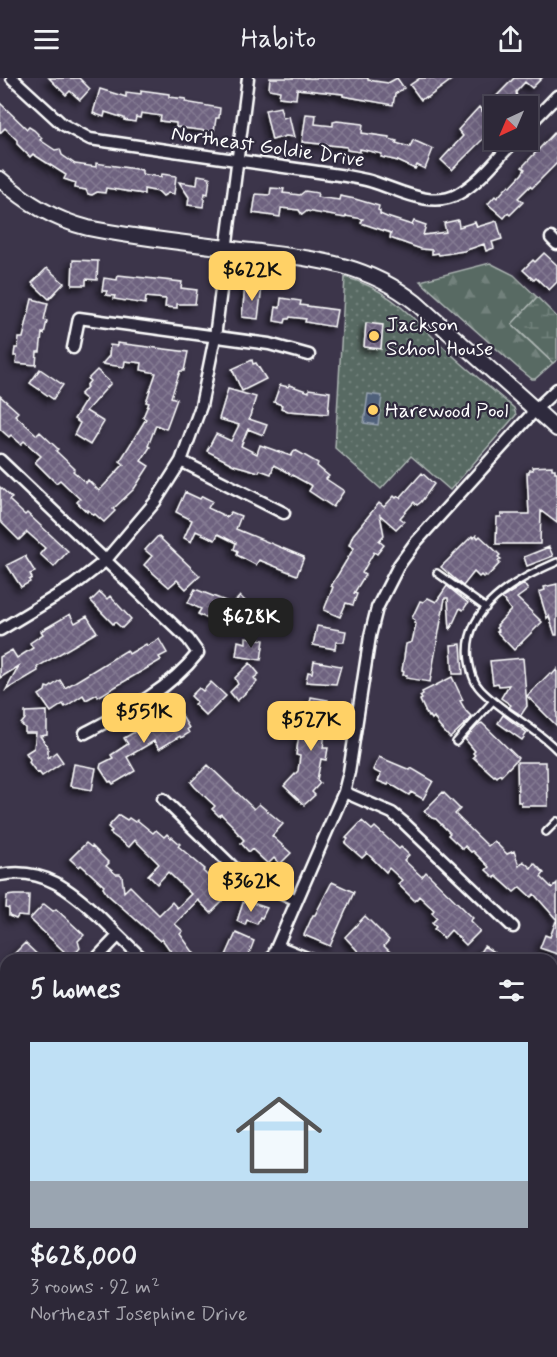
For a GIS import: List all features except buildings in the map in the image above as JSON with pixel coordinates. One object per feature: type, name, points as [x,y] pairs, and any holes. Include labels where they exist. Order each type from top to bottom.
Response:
[{"type":"street","name":"Northeast Goldie Drive","points":[[12,78],[62,124],[90,139],[346,176],[371,181],[424,199],[438,200],[456,196],[505,150]]},
{"type":"street","points":[[0,630],[73,586],[105,561],[155,502],[181,461],[201,406],[215,337],[248,78]]},
{"type":"street","points":[[538,116],[557,96]]},
{"type":"street","points":[[0,179],[33,206],[76,225],[112,232],[334,262],[367,272],[389,284],[426,311],[557,429]]},
{"type":"street","points":[[73,348],[80,318],[268,344],[309,355]]},
{"type":"street","points":[[274,954],[344,792],[370,636],[377,609],[387,587],[415,543],[557,389]]},
{"type":"street","points":[[0,460],[188,639],[198,653],[166,687],[86,733]]},
{"type":"street","points":[[181,461],[284,513]]},
{"type":"street","points":[[344,792],[392,813],[513,927]]},
{"type":"street","points":[[163,799],[233,867],[253,880],[297,900]]},
{"type":"street","points":[[0,875],[32,874],[47,877],[58,883],[75,894],[138,954]]},
{"type":"street","points":[[101,954],[118,936]]},
{"type":"street","points":[[277,946],[297,954]]},
{"type":"lane","points":[[555,745],[493,701],[480,689],[473,677],[469,643],[476,623],[486,608],[510,585],[557,562]]},
{"type":"lane","points":[[437,573],[486,608]]},
{"type":"lane","points":[[456,742],[493,701]]},
{"type":"lane","points":[[546,832],[557,821]]},
{"type":"green space","points":[[490,263],[514,275],[537,297],[512,325],[553,363],[535,379],[517,367],[420,281]]},
{"type":"green space","points":[[345,277],[373,288],[396,303],[456,359],[514,408],[516,415],[450,490],[411,456],[381,489],[335,448]]},
{"type":"green space","points":[[537,297],[557,317],[557,360],[553,363],[512,324]]},
{"type":"water","name":"Harewood Pool","points":[[368,394],[382,396],[378,425],[364,423]]},
{"type":"place","name":"Jackson School House","points":[[374,336]]},
{"type":"place","name":"Harewood Pool","points":[[373,410]]}]
